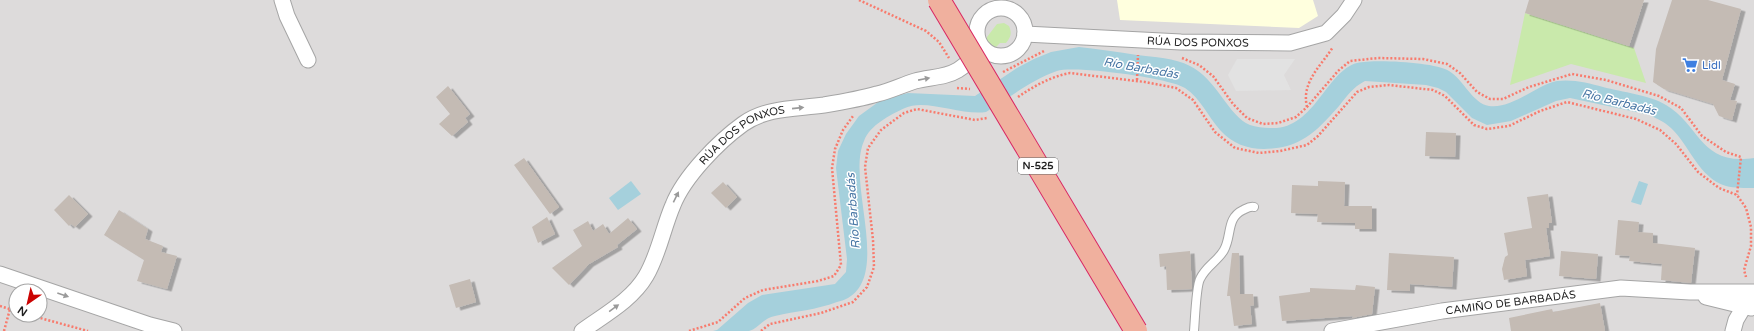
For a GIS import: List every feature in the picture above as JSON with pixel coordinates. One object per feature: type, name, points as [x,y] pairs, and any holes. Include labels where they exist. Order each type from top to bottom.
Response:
[{"type":"highway","name":"N-525","points":[[939,0],[1136,331]]},
{"type":"street","points":[[282,0],[286,16],[308,60]]},
{"type":"street","name":"RÚA DOS PONXOS","points":[[1025,34],[1181,42],[1290,43],[1326,33],[1347,11],[1354,0]]},
{"type":"street","points":[[1008,5],[1019,16],[1024,27],[1025,34],[1019,48],[1013,53],[998,56],[991,54],[984,49],[977,35],[980,20],[985,14],[1008,5]]},
{"type":"street","name":"RÚA DOS PONXOS","points":[[582,331],[619,304],[639,286],[646,276],[653,261],[673,206],[687,180],[725,139],[743,124],[757,115],[770,111],[824,105],[877,94],[915,81],[946,75],[958,70],[984,49]]},
{"type":"street","points":[[0,274],[150,325],[174,331]]},
{"type":"street","name":"CAMIÑO DE BARBADÁS","points":[[1332,331],[1442,312],[1621,288],[1747,297]]},
{"type":"street","name":"CAMIÑO DE BARBADÁS","points":[[1690,292],[1747,297]]},
{"type":"street","points":[[1735,326],[1736,312],[1747,297]]},
{"type":"lane","points":[[1194,331],[1199,280],[1209,265],[1224,251],[1230,234],[1232,219],[1238,213],[1251,206],[1254,207]]},
{"type":"path","points":[[859,0],[926,32],[939,42],[958,70]]},
{"type":"path","points":[[1307,107],[1304,96],[1311,79],[1319,65],[1334,45]]},
{"type":"path","points":[[999,74],[1036,54],[1048,50]]},
{"type":"path","points":[[1135,50],[1142,52]]},
{"type":"path","points":[[1137,80],[1138,55]]},
{"type":"path","points":[[1177,57],[1199,65],[1213,76],[1234,104],[1247,118],[1263,124],[1278,123],[1296,117],[1350,60],[1378,58],[1423,60],[1447,64],[1460,73],[1477,92],[1490,99],[1503,99],[1529,87],[1572,74],[1606,80],[1665,99],[1681,108],[1702,136],[1726,152],[1741,157],[1737,195]]},
{"type":"path","points":[[1016,98],[1034,86],[1058,75],[1070,73],[1137,80],[1176,88],[1193,100],[1215,132],[1235,148],[1259,153],[1280,151],[1307,145],[1318,136],[1357,92],[1369,87],[1389,85],[1433,90],[1445,96],[1474,125],[1487,129],[1509,126],[1540,111],[1567,102],[1636,119],[1660,130],[1676,144],[1698,172],[1719,188],[1737,195],[1746,208],[1751,227],[1751,246],[1744,270],[1747,297]]},
{"type":"path","points":[[956,88],[971,89]]},
{"type":"path","points":[[761,331],[770,324],[821,313],[853,302],[867,287],[874,267],[873,240],[865,167],[868,148],[881,130],[904,113],[917,109],[975,120],[989,117]]},
{"type":"path","points":[[689,331],[718,322],[745,298],[763,290],[818,281],[834,276],[841,265],[832,168],[835,149],[843,130],[856,111]]},
{"type":"path","points":[[4,331],[8,316]]},
{"type":"path","points":[[48,320],[88,331]]},
{"type":"shaded area","points":[[0,0],[1754,0],[1754,331],[0,331]]},
{"type":"shaded area","points":[[1117,0],[1313,0],[1318,16],[1299,28],[1120,20]]},
{"type":"shaded area","points":[[1237,59],[1295,59],[1284,75],[1291,90],[1236,91],[1228,75]]},
{"type":"green space","points":[[1525,13],[1634,48],[1646,83],[1571,64],[1510,85]]},
{"type":"green space","points":[[1004,23],[1010,28],[1011,33],[1009,39],[1006,43],[1000,43],[993,50],[990,50],[986,45],[987,37],[997,24]]},
{"type":"water","name":"Río Barbadás","points":[[1079,47],[1164,58],[1184,63],[1208,79],[1228,106],[1242,120],[1250,125],[1265,128],[1285,126],[1298,120],[1309,111],[1346,68],[1357,63],[1377,61],[1404,62],[1431,65],[1442,68],[1454,75],[1478,101],[1489,106],[1507,104],[1540,87],[1557,81],[1587,83],[1644,96],[1666,105],[1678,114],[1712,150],[1722,156],[1736,159],[1754,158],[1754,188],[1729,187],[1717,182],[1702,169],[1678,135],[1671,128],[1664,122],[1650,115],[1570,98],[1556,101],[1511,121],[1487,125],[1472,118],[1446,92],[1438,88],[1426,85],[1365,81],[1348,95],[1328,119],[1302,140],[1278,148],[1260,149],[1251,148],[1235,142],[1227,137],[1215,124],[1191,92],[1176,84],[1161,80],[1101,71],[1057,71],[1038,79],[986,112],[976,113],[933,106],[913,105],[881,121],[867,135],[860,158],[860,179],[867,248],[866,269],[860,286],[848,298],[821,307],[771,317],[749,331],[713,331],[717,330],[748,303],[762,295],[835,284],[846,272],[847,259],[836,168],[838,151],[846,134],[859,116],[881,100],[908,93],[975,96],[1017,68],[1034,59],[1051,52]]},
{"type":"water","points":[[631,181],[641,194],[618,210],[609,198]]},
{"type":"water","points":[[1639,181],[1648,184],[1641,205],[1631,202]]},
{"type":"building","points":[[1529,0],[1644,0],[1629,46],[1525,13]]},
{"type":"building","name":"Lidl","points":[[1672,0],[1708,0],[1741,9],[1722,80],[1735,84],[1730,100],[1737,101],[1732,120],[1719,116],[1713,104],[1664,89],[1653,82],[1656,49]]},
{"type":"building","points":[[448,86],[470,114],[465,118],[468,122],[452,136],[439,124],[450,114],[436,97]]},
{"type":"building","points":[[1426,132],[1456,133],[1455,157],[1425,156]]},
{"type":"building","points":[[524,158],[559,207],[550,214],[514,165]]},
{"type":"building","points":[[1318,181],[1345,182],[1344,206],[1372,206],[1372,229],[1355,229],[1355,223],[1317,222],[1318,214],[1291,213],[1292,185],[1318,186]]},
{"type":"building","points":[[723,182],[737,197],[726,208],[711,193]]},
{"type":"building","points":[[1548,194],[1552,223],[1549,223],[1549,228],[1546,228],[1550,256],[1525,260],[1527,276],[1504,280],[1502,269],[1505,257],[1508,255],[1504,233],[1532,228],[1527,197]]},
{"type":"building","points":[[69,195],[88,214],[75,227],[71,224],[69,226],[54,210]]},
{"type":"building","points":[[119,210],[148,229],[145,239],[163,246],[161,252],[177,256],[167,289],[137,281],[144,260],[104,235]]},
{"type":"building","points":[[547,217],[555,234],[538,243],[532,227]]},
{"type":"building","points":[[628,218],[637,229],[617,245],[618,247],[589,264],[569,285],[552,268],[582,246],[573,230],[588,221],[593,231],[603,224],[609,234]]},
{"type":"building","points":[[1618,220],[1639,222],[1638,232],[1653,233],[1653,243],[1695,248],[1691,283],[1661,280],[1662,264],[1629,261],[1630,256],[1615,255]]},
{"type":"building","points":[[1190,251],[1192,289],[1167,290],[1166,266],[1160,267],[1159,254]]},
{"type":"building","points":[[1561,251],[1598,254],[1596,279],[1559,276]]},
{"type":"building","points":[[1232,253],[1239,253],[1240,294],[1253,294],[1254,305],[1250,306],[1252,324],[1234,326],[1230,296],[1227,296]]},
{"type":"building","points":[[1389,253],[1454,257],[1452,287],[1410,284],[1410,291],[1387,290]]},
{"type":"building","points":[[470,279],[476,302],[456,308],[449,285]]},
{"type":"building","points":[[1356,285],[1375,287],[1372,314],[1352,318],[1353,316],[1282,321],[1279,296],[1310,292],[1310,288],[1355,290]]},
{"type":"building","points":[[1600,303],[1605,331],[1511,331],[1509,318],[1552,309],[1553,312]]},
{"type":"place","name":"Lidl","points":[[1690,65]]}]
